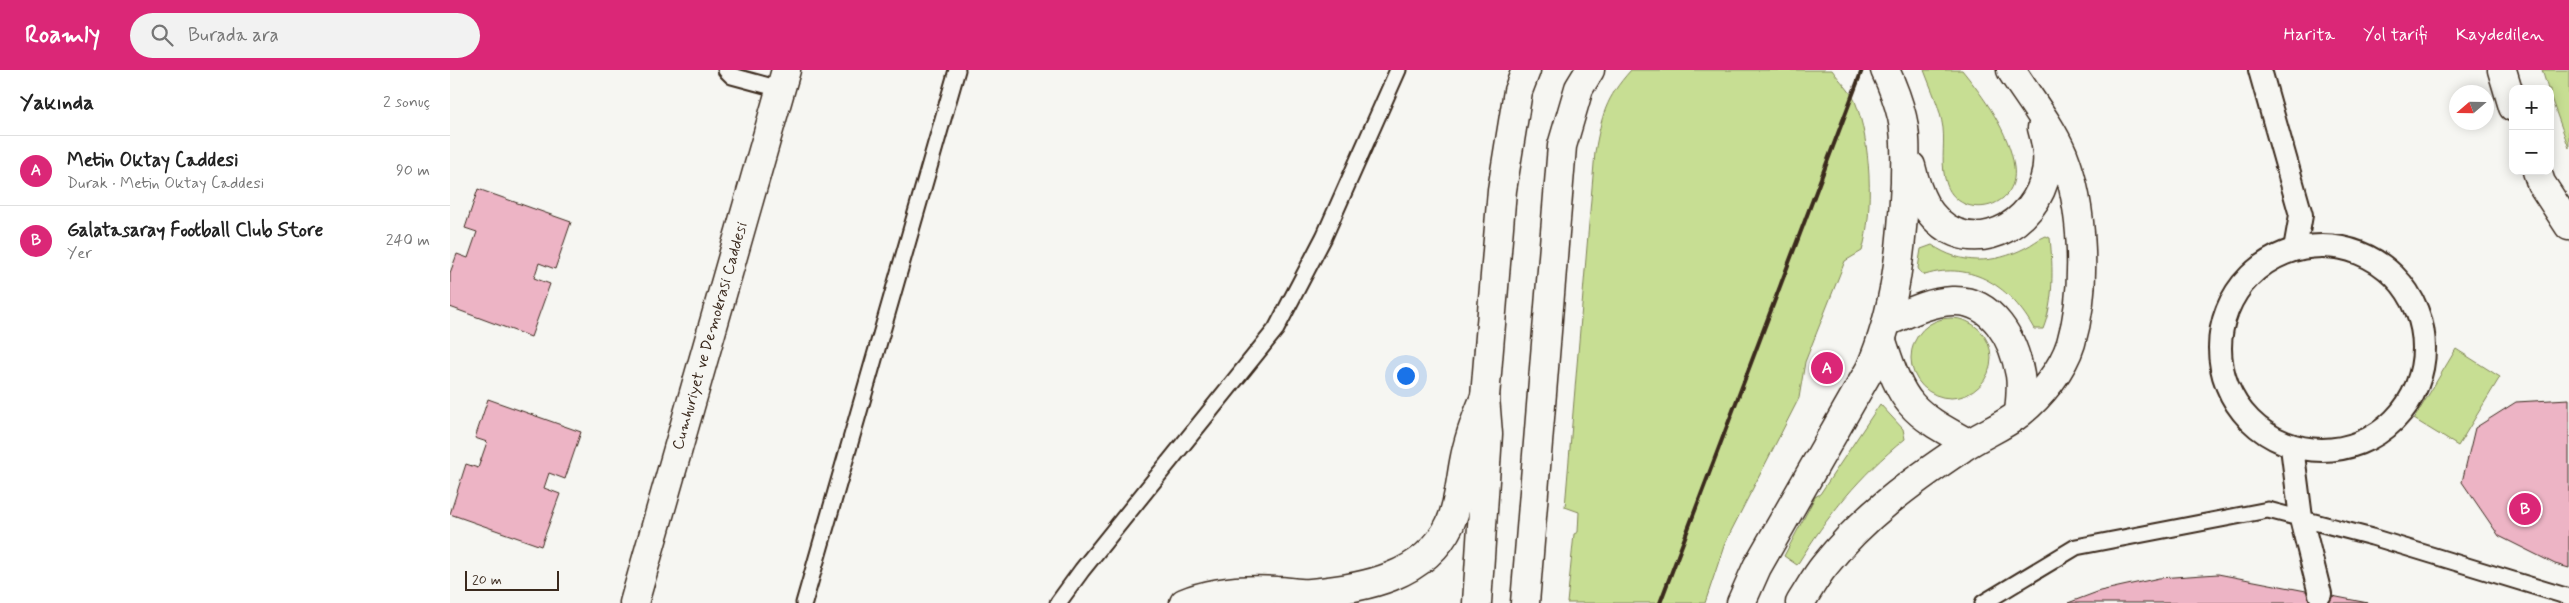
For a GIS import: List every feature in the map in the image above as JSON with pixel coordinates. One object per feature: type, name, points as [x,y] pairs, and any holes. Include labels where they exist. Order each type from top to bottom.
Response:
[{"type":"main road","points":[[1477,603],[1488,434],[1486,397],[1502,190],[1518,91],[1526,70]]},
{"type":"main road","points":[[1525,603],[1562,146],[1579,88],[1590,70]]},
{"type":"main road","points":[[1741,603],[1757,567],[1858,390],[1884,332],[1898,265],[1904,210],[1906,148],[1903,118],[1885,70]]},
{"type":"main road","points":[[1800,603],[1824,566],[1865,520],[1918,477],[1968,443],[2019,413],[2041,392],[2055,374],[2070,345],[2078,312],[2081,268],[2074,188],[2062,153],[2011,70]]},
{"type":"main road","points":[[2502,70],[2509,94]]},
{"type":"main road","name":"Cumhuriyet ve Demokrasi Caddesi","points":[[634,603],[783,80]]},
{"type":"main road","points":[[1906,148],[1916,186],[1926,206],[1940,221],[1954,231],[1968,236],[1986,236],[2004,230],[2017,222],[2035,202],[2045,180],[2048,150],[2037,110]]},
{"type":"main road","points":[[2538,175],[2541,183],[2569,226]]},
{"type":"main road","points":[[1884,332],[1925,306],[1953,301],[1977,304],[1997,320],[2014,348],[2020,377],[2019,413]]},
{"type":"main road","points":[[1884,332],[1894,377],[1911,406],[1928,421],[1968,443]]},
{"type":"main road","points":[[1184,603],[1199,597],[1249,589],[1321,598],[1386,579],[1408,569],[1433,550],[1450,524],[1459,498],[1464,461],[1473,425],[1486,397]]},
{"type":"street","points":[[2260,70],[2301,214],[2294,249]]},
{"type":"street","points":[[2329,246],[2362,254],[2391,272],[2412,300],[2423,332],[2423,367],[2411,399],[2389,426],[2360,444],[2326,451],[2292,447],[2263,432],[2239,409],[2224,380],[2219,347],[2225,314],[2240,285],[2264,262],[2294,249],[2329,246]]},
{"type":"street","points":[[2292,447],[2301,518],[2320,594]]},
{"type":"lane","points":[[726,70],[732,76],[783,80]]},
{"type":"lane","points":[[804,603],[957,70]]},
{"type":"lane","points":[[1058,603],[1082,570],[1276,329],[1324,237],[1398,70]]},
{"type":"lane","points":[[1984,603],[2076,547],[2268,510],[2372,537],[2569,597]]},
{"type":"green space","points":[[1631,70],[1832,70],[1855,101],[1865,136],[1869,196],[1866,234],[1862,251],[1845,261],[1805,362],[1799,398],[1725,543],[1705,603],[1567,603],[1574,534],[1578,532],[1579,512],[1565,507],[1595,152],[1606,108],[1615,90]]},
{"type":"green space","points":[[1924,70],[1962,70],[1978,91],[2001,128],[2007,141],[2014,167],[2013,181],[2008,193],[1999,201],[1988,206],[1976,207],[1964,204],[1954,197],[1947,185],[1944,171],[1942,120]]},
{"type":"green space","points":[[2542,70],[2569,70],[2569,148],[2554,106],[2554,85],[2547,85]]},
{"type":"green space","points":[[2046,236],[2050,238],[2052,284],[2047,319],[2043,329],[2034,329],[2014,301],[1989,281],[1959,271],[1942,271],[1925,275],[1918,268],[1921,249],[1932,245],[1954,256],[1978,260],[2001,257],[2013,253]]},
{"type":"green space","points":[[1951,318],[1966,321],[1979,330],[1988,343],[1991,358],[1988,373],[1979,386],[1966,395],[1951,398],[1936,395],[1923,386],[1914,373],[1911,358],[1914,343],[1923,330],[1936,321]]},
{"type":"green space","points":[[2456,349],[2500,377],[2458,446],[2414,419]]},
{"type":"green space","points":[[1880,404],[1903,429],[1905,439],[1873,467],[1845,497],[1820,529],[1797,565],[1784,556],[1815,497],[1820,494]]},
{"type":"building","points":[[478,189],[571,222],[555,269],[539,263],[534,278],[550,284],[531,337],[450,307],[450,273],[457,254],[468,258],[477,232],[465,228]]},
{"type":"building","points":[[488,399],[581,432],[565,479],[549,473],[544,488],[560,494],[541,546],[450,514],[466,464],[478,468],[487,442],[475,438]]},
{"type":"building","points":[[2569,399],[2569,568],[2555,564],[2499,536],[2462,482],[2475,428],[2516,402]]},
{"type":"building","points":[[2218,574],[2368,603],[2068,603],[2100,591],[2159,578]]},
{"type":"railway","points":[[1660,603],[1862,70]]},
{"type":"place","name":"Metin Oktay Caddesi","points":[[1827,368]]},
{"type":"place","name":"Galatasaray Football Club Store","points":[[2525,509]]}]
